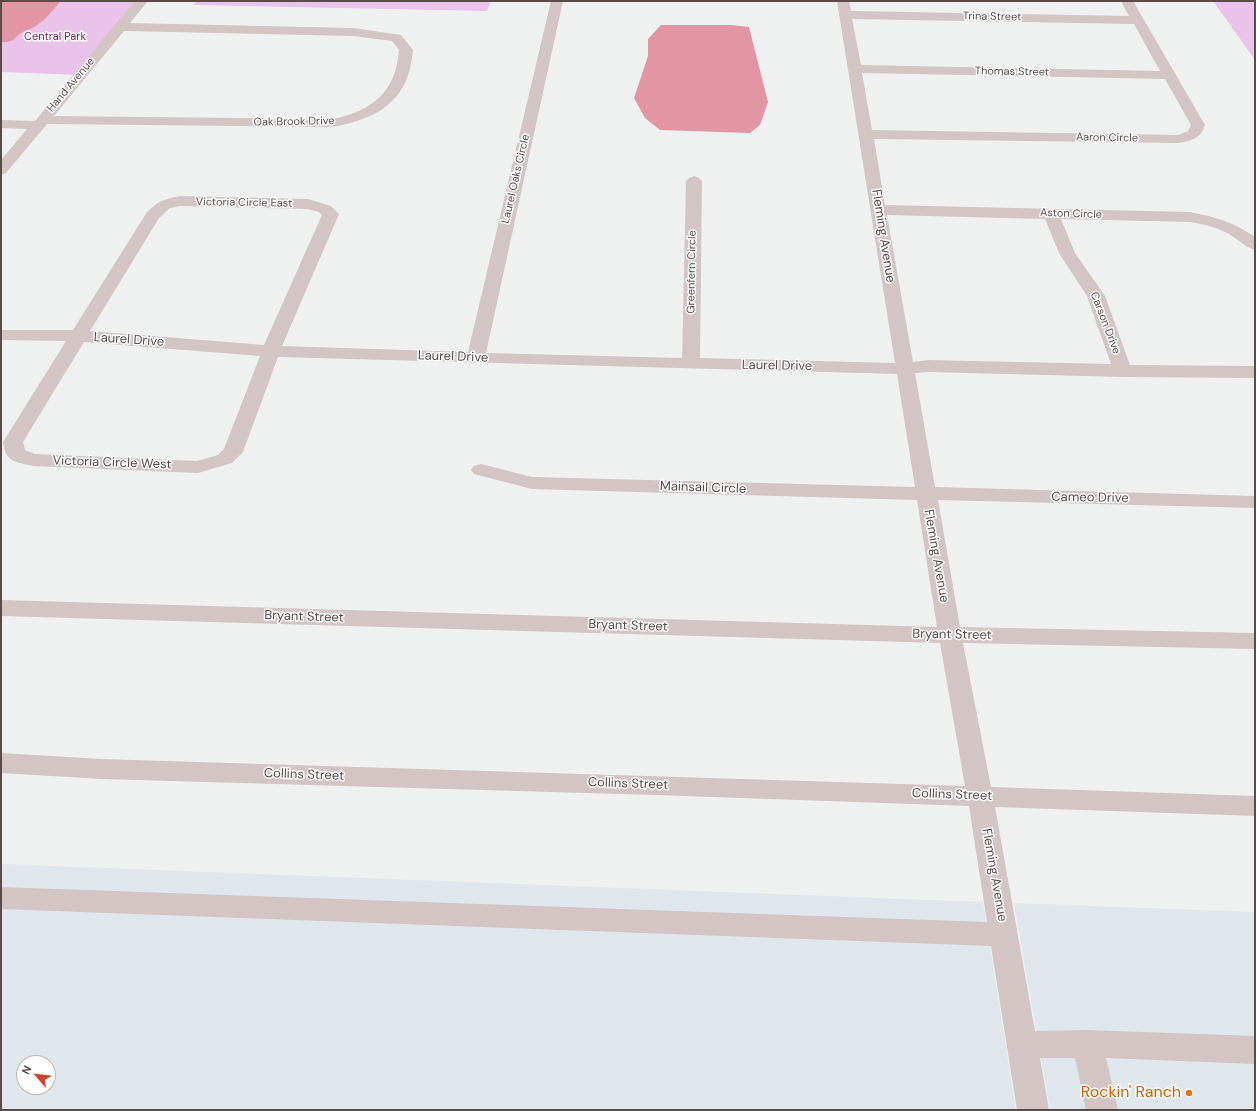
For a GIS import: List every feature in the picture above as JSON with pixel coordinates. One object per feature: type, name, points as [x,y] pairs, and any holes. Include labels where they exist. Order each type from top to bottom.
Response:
[{"type":"street","name":"Hand Avenue","points":[[1,170],[142,1]]},
{"type":"street","name":"Laurel Oaks Circle","points":[[476,358],[557,1]]},
{"type":"street","name":"Aaron Circle","points":[[866,134],[1178,139],[1191,137],[1197,132],[1198,125],[1127,1]]},
{"type":"street","name":"Trina Street","points":[[844,8],[1138,20]]},
{"type":"street","name":"Fleming Avenue","points":[[844,8],[950,635],[980,796],[1033,1110]]},
{"type":"street","name":"Oak Brook Drive","points":[[1,124],[333,123],[364,115],[379,107],[387,100],[399,82],[406,62],[406,50],[396,38],[353,32],[121,27]]},
{"type":"street","name":"Thomas Street","points":[[854,69],[1169,75]]},
{"type":"street","name":"Greenfern Circle","points":[[691,364],[694,181]]},
{"type":"street","name":"Victoria Circle East","points":[[78,336],[153,215],[166,204],[180,201],[308,204],[325,209],[331,214],[329,222],[271,350]]},
{"type":"street","name":"Aston Circle","points":[[879,210],[1190,217],[1215,222],[1234,230],[1255,245]]},
{"type":"street","name":"Carson Drive","points":[[1051,213],[1067,253],[1096,296],[1123,371]]},
{"type":"street","name":"Laurel Drive","points":[[1,335],[78,336],[271,350],[476,358],[905,369]]},
{"type":"street","name":"Victoria Circle West","points":[[78,336],[13,442],[15,454],[33,460],[198,467],[225,459],[233,452],[271,350]]},
{"type":"street","points":[[905,369],[928,366],[1123,371],[1255,372]]},
{"type":"street","name":"Mainsail Circle","points":[[482,470],[532,483],[926,494]]},
{"type":"street","name":"Cameo Drive","points":[[926,494],[1255,502]]},
{"type":"street","name":"Bryant Street","points":[[1,608],[950,635],[1255,641]]},
{"type":"street","name":"Collins Street","points":[[1,763],[102,770],[980,796],[1255,806]]},
{"type":"street","points":[[1,898],[1004,935]]},
{"type":"street","points":[[1087,1044],[1102,1110]]},
{"type":"street","points":[[1022,1045],[1087,1044],[1255,1050]]},
{"type":"shaded area","points":[[2,1],[61,1],[36,26],[21,33],[11,41],[1,42]]},
{"type":"shaded area","points":[[661,25],[731,25],[749,27],[768,102],[760,125],[750,133],[660,130],[645,118],[634,98],[648,56],[648,39]]},
{"type":"shaded area","points":[[1,864],[983,902],[1016,1110],[1,1110]]},
{"type":"shaded area","points":[[1014,903],[1255,912],[1255,1110],[1050,1110]]},
{"type":"green space","name":"Central Park","points":[[1,1],[141,1],[79,75],[1,72]]},
{"type":"green space","points":[[197,1],[491,1],[487,11],[193,5]]},
{"type":"green space","points":[[1213,1],[1255,1],[1255,60]]},
{"type":"place","name":"Rockin' Ranch","points":[[1189,1093]]}]
